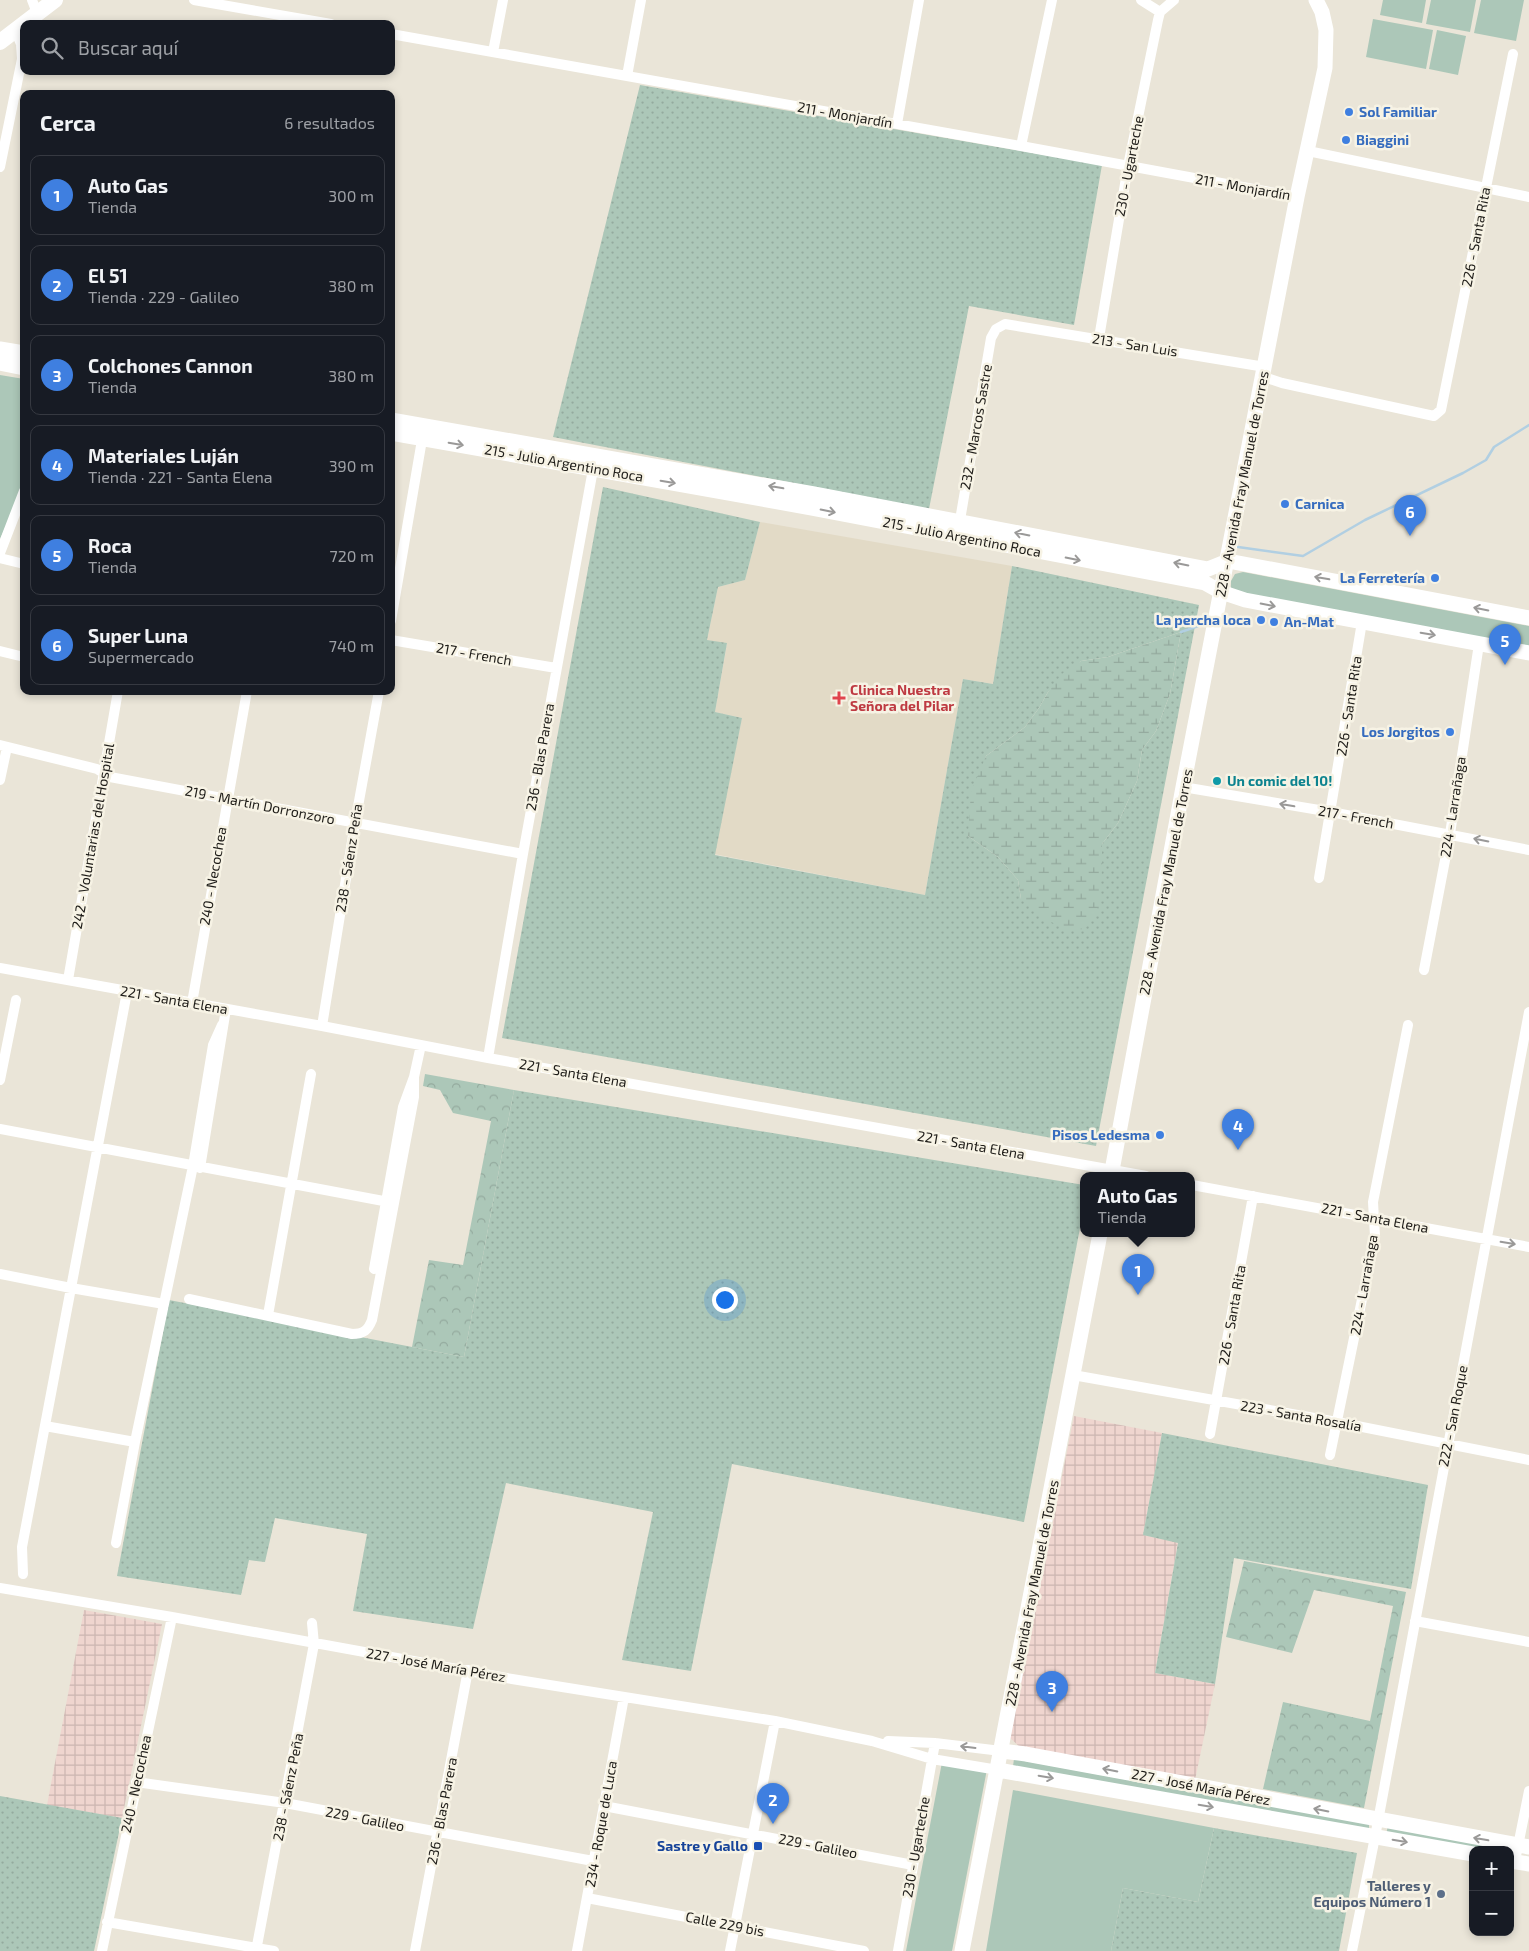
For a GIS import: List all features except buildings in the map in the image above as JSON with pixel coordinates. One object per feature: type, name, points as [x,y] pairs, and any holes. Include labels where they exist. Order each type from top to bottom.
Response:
[{"type":"main road","points":[[23,20],[34,7],[55,0]]},
{"type":"main road","points":[[0,42],[20,24]]},
{"type":"street","points":[[194,0],[308,20]]},
{"type":"street","points":[[493,52],[503,0]]},
{"type":"street","points":[[627,76],[641,0]]},
{"type":"street","points":[[896,124],[919,0]]},
{"type":"street","points":[[1021,146],[1052,0]]},
{"type":"street","points":[[1141,0],[1160,12],[1174,0]]},
{"type":"street","name":"228 - Avenida Fray Manuel de Torres","points":[[1111,1172],[1221,592],[1327,54],[1326,30],[1316,0]]},
{"type":"street","name":"230 - Ugarteche","points":[[1099,338],[1128,166],[1160,12]]},
{"type":"street","points":[[15,30],[20,42]]},
{"type":"street","name":"211 - Monjardín","points":[[395,35],[1298,197]]},
{"type":"street","name":"226 - Santa Rita","points":[[1434,416],[1442,410],[1513,54]]},
{"type":"street","points":[[0,167],[20,68]]},
{"type":"street","points":[[1308,150],[1529,197]]},
{"type":"street","name":"213 - San Luis","points":[[1004,324],[1099,338],[1265,372],[1282,383],[1434,416]]},
{"type":"street","name":"232 - Marcos Sastre","points":[[958,530],[991,338],[996,329],[1004,324]]},
{"type":"street","points":[[0,349],[20,352]]},
{"type":"street","points":[[0,363],[20,367]]},
{"type":"street","name":"215 - Julio Argentino Roca","points":[[395,422],[423,432]]},
{"type":"street","name":"215 - Julio Argentino Roca","points":[[395,432],[423,432],[595,462],[814,494],[958,530],[1205,583],[1221,592],[1245,600],[1529,653]]},
{"type":"street","points":[[395,597],[423,432]]},
{"type":"street","name":"236 - Blas Parera","points":[[488,1058],[556,668],[595,462]]},
{"type":"street","points":[[0,553],[20,501]]},
{"type":"street","name":"215 - Julio Argentino Roca","points":[[958,530],[1208,569],[1228,562],[1529,618]]},
{"type":"street","points":[[0,558],[20,563]]},
{"type":"street","name":"226 - Santa Rita","points":[[1319,878],[1362,622]]},
{"type":"street","name":"217 - French","points":[[395,641],[556,668]]},
{"type":"street","name":"224 - Larrañaga","points":[[1424,970],[1450,834],[1479,644]]},
{"type":"street","points":[[0,651],[20,656]]},
{"type":"street","name":"242 - Voluntarias del Hospital","points":[[68,980],[117,695]]},
{"type":"street","name":"240 - Necochea","points":[[192,1003],[245,695]]},
{"type":"street","name":"238 - Sáenz Peña","points":[[322,1026],[354,823],[378,695]]},
{"type":"street","points":[[0,780],[3,746]]},
{"type":"street","name":"219 - Martín Dorronzoro","points":[[3,746],[97,769],[110,777],[523,854]]},
{"type":"street","name":"217 - French","points":[[1184,787],[1331,812],[1529,850]]},
{"type":"street","name":"221 - Santa Elena","points":[[0,968],[1106,1172]]},
{"type":"street","points":[[23,1574],[22,1547],[127,992]]},
{"type":"street","points":[[0,1080],[16,1000]]},
{"type":"street","points":[[116,1543],[164,1304],[196,1167],[213,1045],[222,1025],[226,1009]]},
{"type":"street","name":"222 - San Roque","points":[[1375,1837],[1529,1012]]},
{"type":"street","name":"224 - Larrañaga","points":[[1330,1455],[1375,1236],[1373,1202],[1408,1025]]},
{"type":"street","points":[[189,1300],[352,1334],[361,1327],[366,1316],[390,1202],[403,1107],[414,1077],[421,1045]]},
{"type":"street","points":[[268,1315],[312,1074]]},
{"type":"street","points":[[0,1130],[390,1202]]},
{"type":"street","name":"221 - Santa Elena","points":[[1195,1186],[1529,1246]]},
{"type":"street","name":"226 - Santa Rita","points":[[1210,1434],[1253,1196]]},
{"type":"street","name":"228 - Avenida Fray Manuel de Torres","points":[[962,1951],[1099,1237]]},
{"type":"street","points":[[0,1274],[164,1304]]},
{"type":"street","name":"223 - Santa Rosalía","points":[[1073,1375],[1337,1422],[1529,1460]]},
{"type":"street","points":[[45,1426],[135,1442]]},
{"type":"street","name":"227 - José María Pérez","points":[[0,1588],[172,1617],[314,1644],[775,1722],[872,1741],[932,1759],[1469,1853]]},
{"type":"street","name":"240 - Necochea","points":[[102,1951],[172,1617]]},
{"type":"street","points":[[1415,1622],[1529,1642]]},
{"type":"street","name":"238 - Sáenz Peña","points":[[257,1950],[314,1644],[312,1623]]},
{"type":"street","name":"236 - Blas Parera","points":[[415,1951],[468,1670]]},
{"type":"street","name":"234 - Roque de Luca","points":[[577,1951],[624,1697]]},
{"type":"street","points":[[730,1951],[775,1722]]},
{"type":"street","name":"227 - José María Pérez","points":[[872,1741],[935,1743],[1026,1754],[1523,1846]]},
{"type":"street","name":"230 - Ugarteche","points":[[898,1951],[935,1743]]},
{"type":"street","name":"229 - Galileo","points":[[136,1782],[285,1804],[593,1861]]},
{"type":"street","points":[[1518,1862],[1523,1846],[1529,1791]]},
{"type":"street","name":"229 - Galileo","points":[[604,1806],[913,1865]]},
{"type":"street","points":[[1352,1951],[1375,1837]]},
{"type":"street","name":"Calle 229 bis","points":[[587,1898],[864,1951]]},
{"type":"street","points":[[107,1922],[257,1950],[274,1951]]},
{"type":"shaded area","name":"Clinica Nuestra Señora del Pilar","points":[[760,522],[1012,566],[993,684],[963,679],[925,895],[714,854],[742,718],[715,712],[727,644],[707,640],[718,587],[745,580]]},
{"type":"shaded area","points":[[1074,1416],[1162,1433],[1143,1535],[1178,1542],[1155,1673],[1215,1684],[1195,1780],[1022,1749],[1010,1738]]},
{"type":"shaded area","points":[[84,1610],[162,1624],[122,1818],[47,1805]]},
{"type":"green space","points":[[1383,0],[1426,0],[1422,23],[1380,15]]},
{"type":"green space","points":[[1431,0],[1476,0],[1470,32],[1426,24]]},
{"type":"green space","points":[[1481,0],[1524,0],[1516,41],[1474,33]]},
{"type":"green space","points":[[1373,19],[1433,30],[1426,69],[1366,57]]},
{"type":"green space","points":[[1437,30],[1466,36],[1458,75],[1429,69]]},
{"type":"green space","points":[[640,85],[1102,165],[1074,325],[969,306],[929,509],[553,437]]},
{"type":"green space","points":[[0,375],[20,378],[20,490],[0,539]]},
{"type":"green space","points":[[603,487],[760,522],[745,580],[718,587],[707,640],[727,643],[715,712],[742,718],[715,855],[925,895],[963,679],[993,684],[1012,566],[1199,605],[1096,1146],[502,1038]],"holes":[[[1181,632],[1170,694],[1156,731],[1142,750],[1137,781],[1118,823],[1102,844],[1102,869],[1021,899],[1018,880],[998,857],[968,836],[986,756],[1025,727],[1048,692],[1081,661],[1108,657]]]},
{"type":"green space","points":[[1243,572],[1529,626],[1529,649],[1242,597],[1231,588],[1231,581],[1235,574]]},
{"type":"green space","points":[[1181,632],[1170,694],[1156,731],[1142,750],[1137,781],[1118,823],[1102,844],[1102,869],[1098,908],[1085,929],[1068,930],[1041,917],[1021,899],[1018,880],[998,857],[968,836],[971,792],[986,756],[1025,727],[1063,673],[1081,661],[1108,657]]},
{"type":"green space","points":[[425,1074],[514,1090],[464,1357],[412,1347],[429,1260],[463,1265],[491,1121],[453,1113],[440,1090],[423,1086]]},
{"type":"green space","points":[[514,1090],[1080,1184],[1080,1228],[1024,1522],[732,1464],[691,1671],[622,1660],[653,1512],[506,1483],[473,1629],[353,1611],[367,1534],[275,1518],[265,1562],[249,1560],[241,1595],[117,1576],[169,1300],[464,1357]]},
{"type":"green space","points":[[1162,1433],[1428,1485],[1411,1589],[1234,1558],[1215,1684],[1155,1673],[1178,1543],[1143,1535]]},
{"type":"green space","points":[[1244,1561],[1406,1592],[1364,1808],[1263,1789],[1283,1702],[1370,1721],[1393,1606],[1314,1590],[1292,1653],[1226,1637]]},
{"type":"green space","points":[[943,1757],[988,1764],[952,1951],[906,1951]]},
{"type":"green space","points":[[1014,1759],[1369,1824],[1369,1831],[1013,1766]]},
{"type":"green space","points":[[1013,1790],[1214,1828],[1198,1902],[1123,1888],[1111,1951],[986,1951]]},
{"type":"green space","points":[[0,1796],[122,1818],[94,1951],[0,1951]]},
{"type":"green space","points":[[1388,1825],[1496,1846],[1469,1846],[1469,1849],[1386,1835]]},
{"type":"green space","points":[[1214,1828],[1357,1853],[1339,1951],[1111,1951],[1123,1888],[1198,1902]]},
{"type":"waterway","points":[[1238,547],[1303,556],[1365,520],[1486,460],[1494,447],[1529,425]]},
{"type":"waterway","points":[[1181,632],[1207,623]]},
{"type":"place","name":"Sol Familiar","points":[[1349,112]]},
{"type":"place","name":"Biaggini","points":[[1346,140]]},
{"type":"place","name":"Carnica","points":[[1285,504]]},
{"type":"place","name":"Super Luna","points":[[1410,536]]},
{"type":"place","name":"La Ferretería","points":[[1435,578]]},
{"type":"place","name":"La percha loca","points":[[1261,620]]},
{"type":"place","name":"An-Mat","points":[[1274,622]]},
{"type":"place","name":"Roca","points":[[1505,665]]},
{"type":"place","name":"Clinica Nuestra Señora del Pilar","points":[[839,698]]},
{"type":"place","name":"Los Jorgitos","points":[[1450,732]]},
{"type":"place","name":"Un comic del 10!","points":[[1217,781]]},
{"type":"place","name":"Pisos Ledesma","points":[[1160,1135]]},
{"type":"place","name":"Materiales Luján","points":[[1238,1150]]},
{"type":"place","name":"Auto Gas","points":[[1138,1295]]},
{"type":"place","name":"Colchones Cannon","points":[[1052,1712]]},
{"type":"place","name":"El 51","points":[[773,1824]]},
{"type":"place","name":"Sastre y Gallo","points":[[758,1846]]},
{"type":"place","name":"Talleres y Equipos Número 1","points":[[1441,1894]]}]
